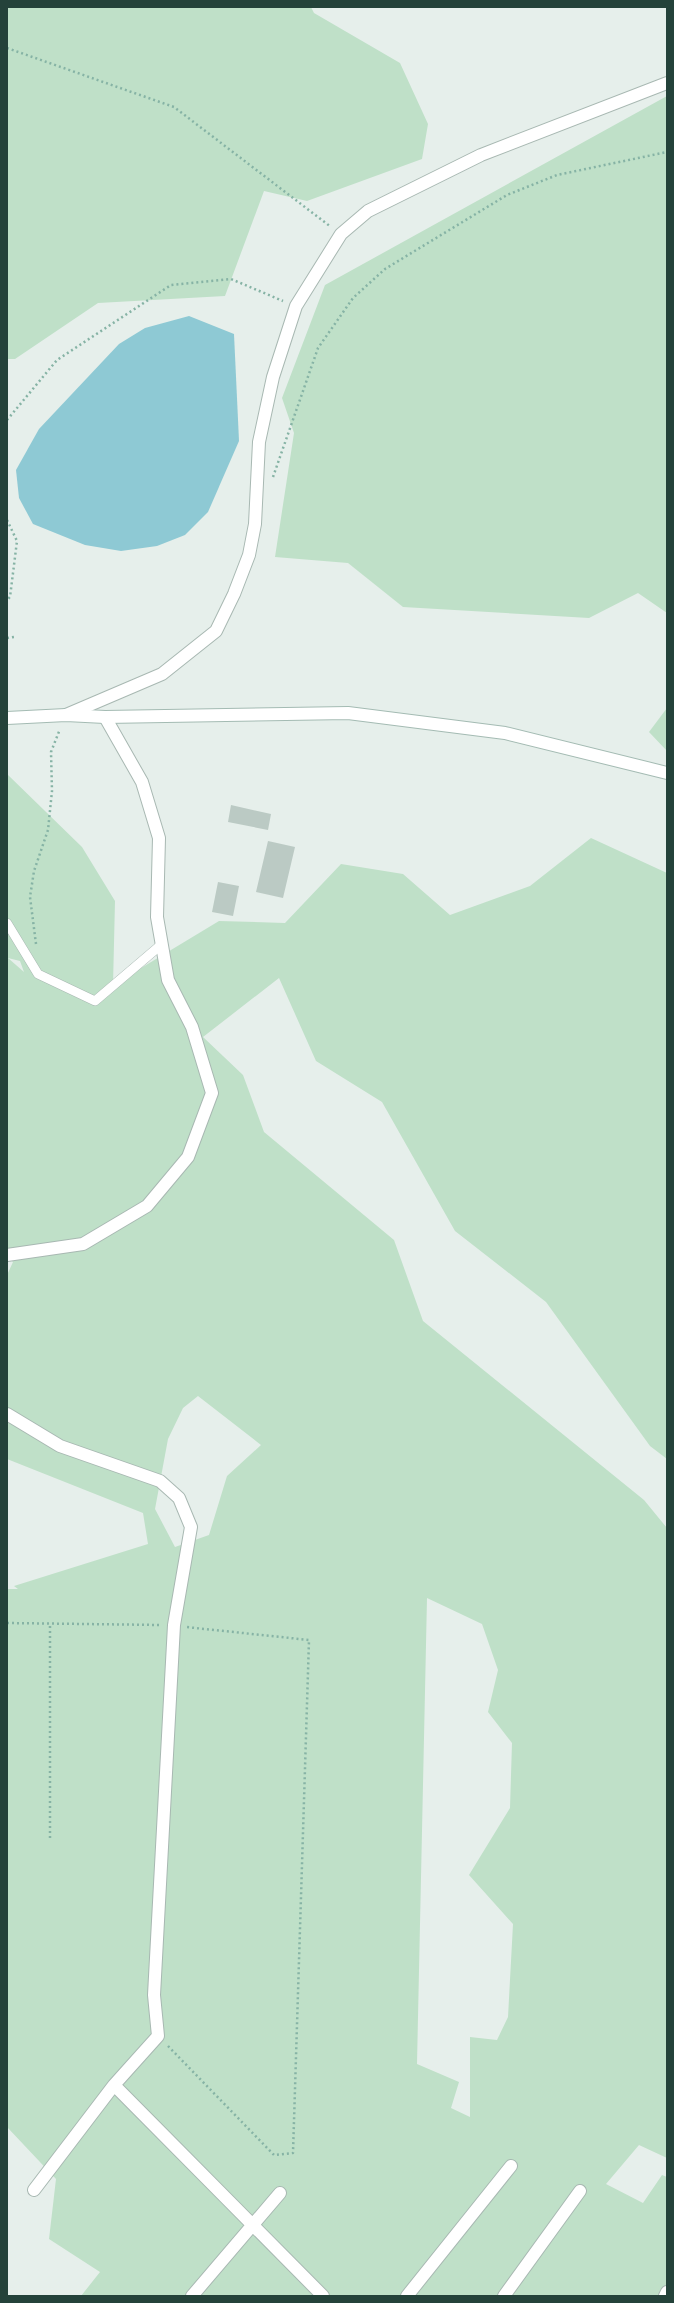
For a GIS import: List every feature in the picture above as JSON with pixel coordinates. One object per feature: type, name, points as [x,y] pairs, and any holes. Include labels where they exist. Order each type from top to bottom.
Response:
[{"type":"street","points":[[66,715],[162,674],[216,630],[234,594],[249,555],[255,524],[259,442],[273,377],[296,306],[341,234],[368,211],[481,155],[667,83]]},
{"type":"street","points":[[7,718],[66,715],[105,717],[348,713],[505,733],[667,773]]},
{"type":"street","points":[[7,1255],[83,1244],[147,1206],[188,1157],[212,1093],[192,1028],[168,980],[157,917],[159,838],[142,782],[105,717]]},
{"type":"street","points":[[7,1414],[60,1446],[160,1481],[179,1498],[191,1527],[174,1625],[154,1995],[158,2036],[114,2085],[34,2190]]},
{"type":"street","points":[[114,2085],[323,2296]]},
{"type":"street","points":[[407,2296],[512,2166]]},
{"type":"street","points":[[504,2296],[580,2191]]},
{"type":"street","points":[[192,2296],[280,2193]]},
{"type":"street","points":[[665,2296],[667,2292]]},
{"type":"lane","points":[[7,923],[38,974],[95,1001],[162,944]]},
{"type":"path","points":[[7,48],[174,107],[341,234]]},
{"type":"path","points":[[272,479],[318,348],[353,298],[385,269],[507,195],[557,175],[667,152]]},
{"type":"path","points":[[7,420],[57,360],[171,285],[231,279],[296,306]]},
{"type":"path","points":[[7,520],[17,541],[10,597],[7,600]]},
{"type":"path","points":[[7,638],[14,637]]},
{"type":"path","points":[[36,951],[32,904],[30,897],[34,871],[48,830],[52,791],[51,752],[66,715]]},
{"type":"path","points":[[7,1623],[50,1626],[174,1625],[309,1640],[293,2153],[274,2155],[158,2036]]},
{"type":"path","points":[[50,1626],[50,1838]]},
{"type":"green space","points":[[7,7],[311,7],[314,13],[400,63],[428,124],[422,159],[307,201],[264,191],[225,296],[98,303],[15,359],[7,359]]},
{"type":"green space","points":[[667,96],[667,613],[638,593],[589,618],[403,607],[348,563],[275,557],[294,433],[282,398],[325,285]]},
{"type":"green space","points":[[667,708],[667,751],[649,732]]},
{"type":"green space","points":[[7,774],[82,847],[115,901],[113,985],[219,921],[285,923],[341,864],[403,874],[450,915],[530,886],[591,838],[667,873],[667,1459],[650,1446],[546,1302],[455,1231],[382,1102],[316,1061],[279,978],[203,1037],[243,1075],[264,1132],[394,1240],[423,1321],[644,1500],[667,1528],[667,2158],[639,2145],[606,2184],[643,2203],[662,2175],[667,2177],[667,2296],[81,2296],[100,2272],[49,2239],[56,2179],[7,2127],[7,1589],[18,1589],[14,1586],[148,1544],[143,1513],[7,1459],[7,1275],[13,1262],[7,1256]],"holes":[[[8,958],[20,961],[24,972]],[[198,1396],[261,1445],[227,1476],[209,1535],[175,1547],[155,1509],[168,1439],[183,1408]],[[427,1598],[482,1624],[498,1670],[488,1712],[512,1743],[510,1808],[469,1875],[513,1924],[508,2017],[497,2040],[470,2037],[470,2117],[451,2108],[459,2082],[417,2064]]]},
{"type":"water","points":[[189,316],[234,334],[239,441],[208,512],[185,535],[157,546],[121,551],[85,545],[33,524],[19,498],[16,470],[39,429],[119,344],[145,328]]},
{"type":"building","points":[[231,805],[271,814],[268,830],[228,822]]},
{"type":"building","points":[[268,841],[295,847],[283,898],[256,892]]},
{"type":"building","points":[[218,882],[239,886],[233,916],[212,912]]}]
